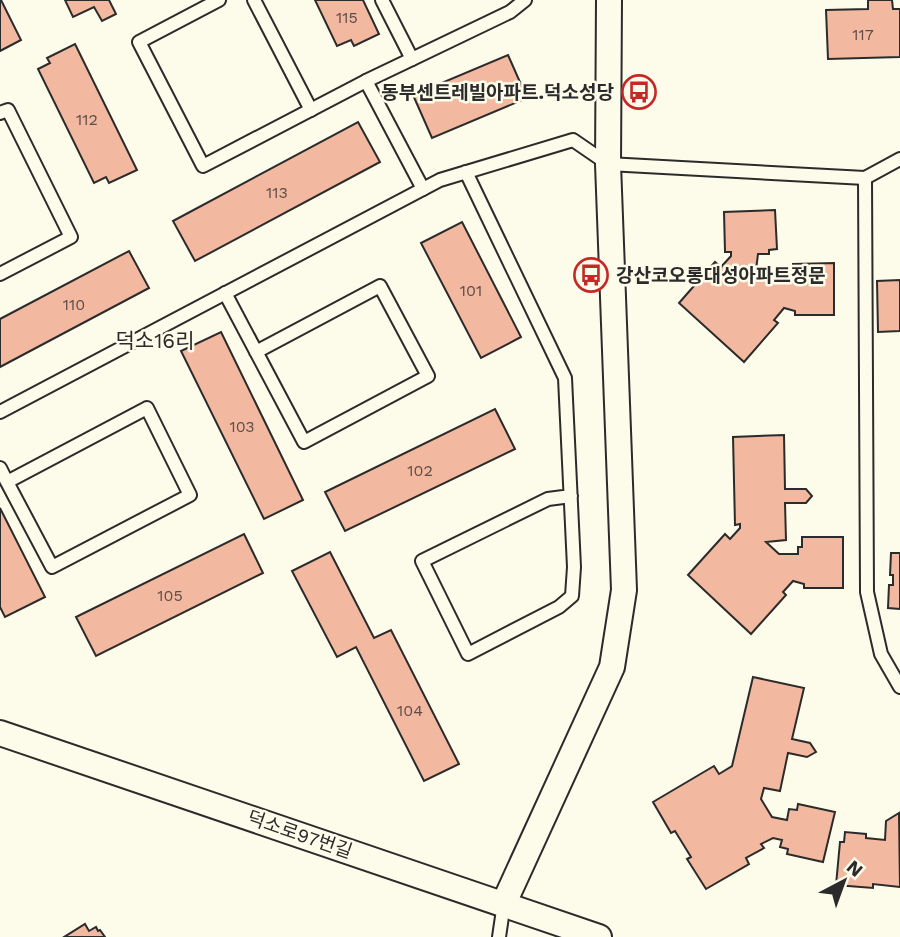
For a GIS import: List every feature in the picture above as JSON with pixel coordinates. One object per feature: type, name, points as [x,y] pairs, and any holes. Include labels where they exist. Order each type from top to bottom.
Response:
[{"type":"street","points":[[504,903],[612,667],[624,590],[608,164],[609,0]]},
{"type":"street","name":"덕소로97번길","points":[[0,733],[599,937]]},
{"type":"lane","points":[[219,0],[139,42],[202,166],[366,81],[510,12],[525,0]]},
{"type":"lane","points":[[254,0],[310,110]]},
{"type":"lane","points":[[382,0],[412,59]]},
{"type":"lane","points":[[366,81],[423,189]]},
{"type":"lane","points":[[0,113],[8,110],[71,237],[0,274]]},
{"type":"lane","points":[[0,412],[423,189],[466,172],[573,140],[608,164],[865,178],[900,159]]},
{"type":"lane","points":[[466,172],[565,378],[571,496],[574,567],[572,596],[559,607],[468,654],[422,561],[548,499],[571,496]]},
{"type":"lane","points":[[865,178],[867,592],[881,654],[900,687]]},
{"type":"lane","points":[[225,293],[256,352],[304,442],[428,376],[380,286],[256,352]]},
{"type":"lane","points":[[0,468],[7,482],[52,567],[190,495],[147,408],[7,482]]},
{"type":"lane","points":[[499,937],[504,903]]},
{"type":"building","points":[[65,0],[109,0],[116,14],[102,21],[94,7],[73,17]]},
{"type":"building","points":[[315,0],[363,0],[379,34],[354,46],[351,40],[337,46]]},
{"type":"building","points":[[868,0],[892,0],[893,9],[900,9],[900,57],[828,59],[826,10],[868,9]]},
{"type":"building","points":[[0,1],[21,40],[0,51]]},
{"type":"building","points":[[75,44],[137,170],[109,183],[106,177],[94,183],[38,69],[50,63],[47,58]]},
{"type":"building","points":[[508,55],[527,98],[432,138],[413,95]]},
{"type":"building","points":[[358,122],[380,162],[195,261],[173,221]]},
{"type":"building","points":[[775,210],[777,249],[769,250],[769,254],[758,254],[756,270],[770,281],[789,281],[789,274],[793,274],[793,264],[834,263],[834,315],[795,315],[795,311],[784,308],[774,320],[778,323],[744,362],[679,303],[715,262],[721,267],[731,256],[731,252],[725,252],[724,212]]},
{"type":"building","points":[[462,222],[521,337],[481,358],[421,243]]},
{"type":"building","points":[[129,251],[149,288],[0,367],[0,319]]},
{"type":"building","points":[[900,280],[900,331],[878,332],[877,281]]},
{"type":"building","points":[[221,332],[303,500],[264,519],[181,351]]},
{"type":"building","points":[[495,409],[515,449],[345,531],[325,492]]},
{"type":"building","points":[[784,435],[785,489],[806,489],[812,496],[806,503],[785,503],[786,540],[766,542],[779,554],[798,554],[798,547],[802,547],[802,537],[843,537],[843,588],[804,588],[804,584],[793,581],[783,592],[786,595],[751,634],[688,575],[725,534],[730,539],[740,528],[740,524],[735,525],[733,437]]},
{"type":"building","points":[[0,508],[45,597],[5,617],[0,607]]},
{"type":"building","points":[[244,534],[263,573],[96,656],[76,617]]},
{"type":"building","points":[[330,552],[374,638],[391,630],[459,764],[424,781],[356,647],[337,657],[292,571]]},
{"type":"building","points":[[891,553],[900,553],[900,609],[888,608],[889,585],[893,585],[893,575],[890,575]]},
{"type":"building","points":[[753,677],[804,688],[792,739],[810,743],[816,752],[807,757],[788,753],[780,791],[764,788],[761,799],[772,817],[787,820],[789,809],[797,810],[798,804],[835,812],[823,862],[787,854],[788,849],[780,847],[782,840],[773,838],[761,844],[764,848],[746,858],[749,864],[706,889],[687,859],[691,857],[675,831],[671,833],[653,802],[714,766],[719,774],[732,766]]},
{"type":"building","points":[[899,813],[900,887],[873,884],[873,888],[836,885],[840,842],[844,842],[845,832],[866,834],[866,838],[885,840],[886,821]]},
{"type":"building","points":[[85,924],[89,931],[96,927],[105,937],[64,937]]},
{"type":"place","name":"동부센트레빌아파트.덕소성당","points":[[639,92]]},
{"type":"place","name":"강산코오롱대성아파트정문","points":[[591,275]]},
{"type":"district","name":"덕소16리","points":[[155,341]]}]
